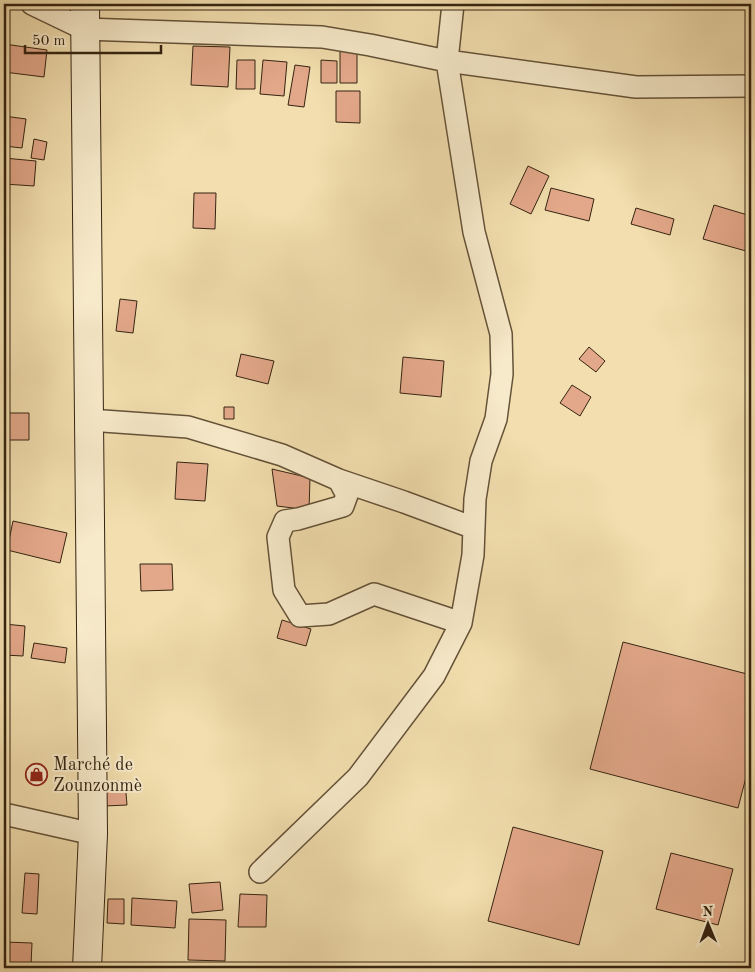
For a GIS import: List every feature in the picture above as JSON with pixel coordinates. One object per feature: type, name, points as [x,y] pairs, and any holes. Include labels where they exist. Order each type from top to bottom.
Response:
[{"type":"street","points":[[32,4],[84,16],[322,37],[447,61],[636,87],[751,86]]},
{"type":"street","points":[[260,872],[358,776],[434,676],[461,623],[473,555],[475,500],[482,461],[496,419],[502,374],[501,334],[474,232],[447,61],[453,4]]},
{"type":"street","points":[[84,16],[93,834],[86,968]]},
{"type":"street","points":[[88,420],[188,427],[282,455],[339,480],[474,528]]},
{"type":"street","points":[[339,480],[347,495],[343,506],[298,520],[285,522],[278,537],[284,590],[300,616],[329,614],[374,594],[461,623]]},
{"type":"street","points":[[4,814],[93,834]]},
{"type":"building","points":[[4,44],[47,50],[44,77],[4,72]]},
{"type":"building","points":[[193,46],[230,47],[228,87],[191,85]]},
{"type":"building","points":[[340,49],[357,49],[357,83],[340,83]]},
{"type":"building","points":[[237,60],[255,60],[255,89],[236,89]]},
{"type":"building","points":[[263,60],[287,62],[284,96],[260,94]]},
{"type":"building","points":[[321,60],[337,61],[337,83],[321,83]]},
{"type":"building","points":[[295,65],[310,67],[304,107],[288,105]]},
{"type":"building","points":[[336,91],[360,91],[360,123],[336,122]]},
{"type":"building","points":[[4,116],[26,119],[22,148],[4,146]]},
{"type":"building","points":[[34,139],[47,142],[44,160],[31,158]]},
{"type":"building","points":[[4,158],[36,161],[34,186],[4,184]]},
{"type":"building","points":[[528,166],[549,176],[531,214],[510,204]]},
{"type":"building","points":[[551,188],[594,199],[589,221],[545,210]]},
{"type":"building","points":[[194,193],[216,193],[215,229],[193,228]]},
{"type":"building","points":[[714,205],[751,216],[751,234],[746,251],[703,239]]},
{"type":"building","points":[[636,208],[674,219],[670,235],[631,224]]},
{"type":"building","points":[[120,299],[137,301],[133,333],[116,331]]},
{"type":"building","points":[[589,347],[605,361],[596,372],[579,359]]},
{"type":"building","points":[[241,354],[274,361],[268,384],[236,376]]},
{"type":"building","points":[[403,357],[444,361],[441,397],[400,393]]},
{"type":"building","points":[[572,385],[591,397],[580,416],[560,403]]},
{"type":"building","points":[[224,407],[234,407],[234,419],[224,419]]},
{"type":"building","points":[[4,413],[29,413],[29,440],[4,440]]},
{"type":"building","points":[[177,462],[208,464],[205,501],[175,499]]},
{"type":"building","points":[[272,469],[310,478],[309,510],[277,506]]},
{"type":"building","points":[[13,521],[67,533],[60,563],[7,550]]},
{"type":"building","points":[[140,564],[172,564],[173,590],[141,591]]},
{"type":"building","points":[[282,620],[311,629],[306,646],[277,638]]},
{"type":"building","points":[[4,624],[25,626],[23,656],[4,655]]},
{"type":"building","points":[[623,642],[751,675],[751,758],[738,808],[590,769]]},
{"type":"building","points":[[34,643],[67,648],[65,663],[31,658]]},
{"type":"building","points":[[125,781],[127,805],[105,806],[104,782]]},
{"type":"building","points":[[513,827],[603,851],[579,945],[488,921]]},
{"type":"building","points":[[671,853],[733,869],[718,925],[656,909]]},
{"type":"building","points":[[25,873],[39,874],[37,914],[22,913]]},
{"type":"building","points":[[220,882],[223,910],[192,913],[189,884]]},
{"type":"building","points":[[240,894],[267,895],[266,927],[238,927]]},
{"type":"building","points":[[132,898],[177,901],[175,928],[131,925]]},
{"type":"building","points":[[108,899],[124,899],[124,924],[107,923]]},
{"type":"building","points":[[189,919],[226,920],[225,961],[188,960]]},
{"type":"building","points":[[4,942],[32,943],[31,965],[4,964]]},
{"type":"place","name":"Marché de Zounzonmè","points":[[37,775]]}]
